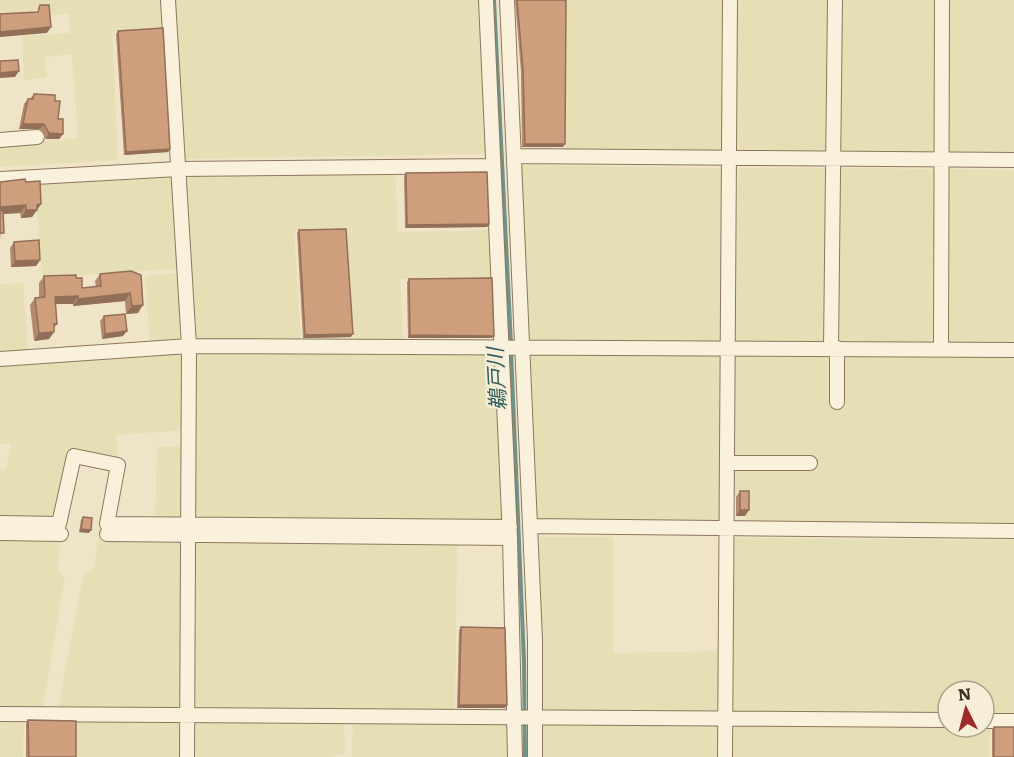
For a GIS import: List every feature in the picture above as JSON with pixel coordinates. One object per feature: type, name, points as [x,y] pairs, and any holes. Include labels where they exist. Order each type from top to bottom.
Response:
[{"type":"street","points":[[168,0],[189,346],[188,757]]},
{"type":"street","points":[[486,0],[493,162],[530,530],[525,718],[515,757]]},
{"type":"street","points":[[507,0],[514,159],[510,532],[525,718],[535,757]]},
{"type":"street","points":[[725,757],[730,0]]},
{"type":"street","points":[[835,0],[832,162],[834,348],[837,402]]},
{"type":"street","points":[[941,349],[942,0]]},
{"type":"street","points":[[0,140],[37,137]]},
{"type":"street","points":[[514,159],[941,163],[1014,167]]},
{"type":"street","points":[[941,163],[1014,160]]},
{"type":"street","points":[[0,170],[178,165],[493,162]]},
{"type":"street","points":[[0,179],[178,165]]},
{"type":"street","points":[[0,359],[189,346],[1014,350]]},
{"type":"street","points":[[0,524],[59,524],[74,456],[118,465],[107,524],[189,530]]},
{"type":"street","points":[[727,463],[810,463]]},
{"type":"street","points":[[107,534],[189,530],[510,532]]},
{"type":"street","points":[[530,530],[1014,538]]},
{"type":"street","points":[[726,532],[1014,531]]},
{"type":"street","points":[[0,533],[61,534]]},
{"type":"street","points":[[0,714],[936,720]]},
{"type":"street","points":[[996,721],[1014,721]]},
{"type":"shaded area","points":[[0,0],[164,0],[165,29],[112,32],[118,160],[0,167],[0,144],[78,138],[72,54],[45,57],[47,77],[24,80],[22,36],[70,33],[69,14],[49,15],[48,9],[32,10],[32,16],[0,18]]},
{"type":"shaded area","points":[[173,0],[483,0],[488,154],[186,159],[182,155]]},
{"type":"shaded area","points":[[566,0],[725,0],[724,150],[719,154],[566,154]]},
{"type":"shaded area","points":[[737,0],[832,0],[831,153],[736,155]]},
{"type":"shaded area","points":[[838,0],[939,0],[937,152],[934,156],[837,155]]},
{"type":"shaded area","points":[[945,0],[1014,0],[1014,157],[949,156],[945,152]]},
{"type":"shaded area","points":[[521,165],[720,168],[722,171],[724,340],[720,343],[526,343]]},
{"type":"shaded area","points":[[738,168],[828,168],[829,342],[738,342],[734,339]]},
{"type":"shaded area","points":[[838,168],[933,169],[938,173],[940,342],[834,342]]},
{"type":"shaded area","points":[[948,169],[1014,170],[1014,342],[945,342]]},
{"type":"shaded area","points":[[395,170],[398,232],[494,230],[496,278],[400,279],[403,342],[354,343],[347,230],[294,231],[301,343],[194,339],[185,176],[188,172]]},
{"type":"shaded area","points":[[174,174],[179,267],[177,269],[42,277],[35,180]]},
{"type":"shaded area","points":[[177,273],[183,339],[178,344],[150,345],[145,276]]},
{"type":"shaded area","points":[[23,283],[28,353],[0,355],[0,284]]},
{"type":"shaded area","points":[[499,350],[507,524],[195,518],[195,354],[199,351]]},
{"type":"shaded area","points":[[527,350],[723,355],[722,521],[718,525],[535,523]]},
{"type":"shaded area","points":[[180,352],[185,356],[184,430],[116,435],[118,460],[72,453],[59,519],[0,521],[0,469],[6,469],[11,444],[0,444],[0,364]]},
{"type":"shaded area","points":[[737,352],[841,355],[1014,354],[1014,528],[745,526],[745,496],[734,496],[734,356]]},
{"type":"shaded area","points":[[183,446],[182,522],[155,522],[157,447]]},
{"type":"shaded area","points":[[0,537],[61,538],[57,570],[65,577],[43,709],[0,709]]},
{"type":"shaded area","points":[[536,537],[613,537],[614,653],[720,651],[720,711],[716,715],[540,713]]},
{"type":"shaded area","points":[[98,538],[180,539],[183,542],[181,708],[179,711],[58,709],[83,576],[94,568]]},
{"type":"shaded area","points":[[734,538],[1014,540],[1014,714],[996,714],[996,679],[936,679],[936,714],[731,713],[730,541]]},
{"type":"shaded area","points":[[457,539],[455,713],[194,710],[194,542]]},
{"type":"shaded area","points":[[3,718],[24,719],[23,757],[0,757],[0,722]]},
{"type":"shaded area","points":[[76,720],[181,723],[181,757],[76,757]]},
{"type":"shaded area","points":[[198,721],[344,721],[345,753],[330,757],[195,757],[195,723]]},
{"type":"shaded area","points":[[353,721],[510,722],[512,757],[352,757]]},
{"type":"shaded area","points":[[541,721],[717,723],[720,727],[720,757],[538,757]]},
{"type":"shaded area","points":[[734,724],[936,725],[936,739],[990,739],[990,757],[729,757],[729,727]]},
{"type":"building","points":[[517,0],[566,0],[565,144],[525,144],[523,69]]},
{"type":"building","points":[[40,5],[49,5],[51,27],[0,32],[0,14],[38,12]]},
{"type":"building","points":[[163,28],[170,149],[126,152],[118,31]]},
{"type":"building","points":[[18,60],[19,71],[0,73],[0,61]]},
{"type":"building","points":[[34,94],[55,95],[55,101],[60,101],[58,119],[63,119],[63,134],[49,133],[44,124],[23,124],[28,99],[33,99]]},
{"type":"building","points":[[487,172],[489,224],[407,225],[406,173]]},
{"type":"building","points":[[25,179],[26,182],[40,181],[41,204],[37,205],[37,210],[26,210],[26,205],[0,207],[0,182]]},
{"type":"building","points":[[3,210],[4,233],[0,233],[0,211]]},
{"type":"building","points":[[346,229],[353,334],[305,335],[299,230]]},
{"type":"building","points":[[39,240],[40,260],[15,261],[14,242]]},
{"type":"building","points":[[131,271],[141,275],[143,305],[132,306],[130,293],[78,299],[78,296],[55,297],[57,324],[54,324],[54,332],[39,333],[35,298],[45,297],[44,276],[76,275],[76,278],[82,278],[82,288],[101,286],[100,274]]},
{"type":"building","points":[[492,278],[494,336],[410,335],[409,279]]},
{"type":"building","points":[[125,314],[127,331],[105,334],[104,316]]},
{"type":"building","points":[[740,491],[749,491],[749,510],[740,510]]},
{"type":"building","points":[[83,517],[92,518],[91,530],[81,529]]},
{"type":"building","points":[[461,627],[505,628],[507,705],[459,705]]},
{"type":"building","points":[[28,720],[76,721],[76,757],[29,757]]},
{"type":"building","points":[[996,727],[1014,727],[1014,757],[994,757]]},
{"type":"waterway","name":"鵜戸川","points":[[494,0],[511,344]]},
{"type":"waterway","name":"鵜戸川","points":[[511,351],[524,661],[525,757]]}]
